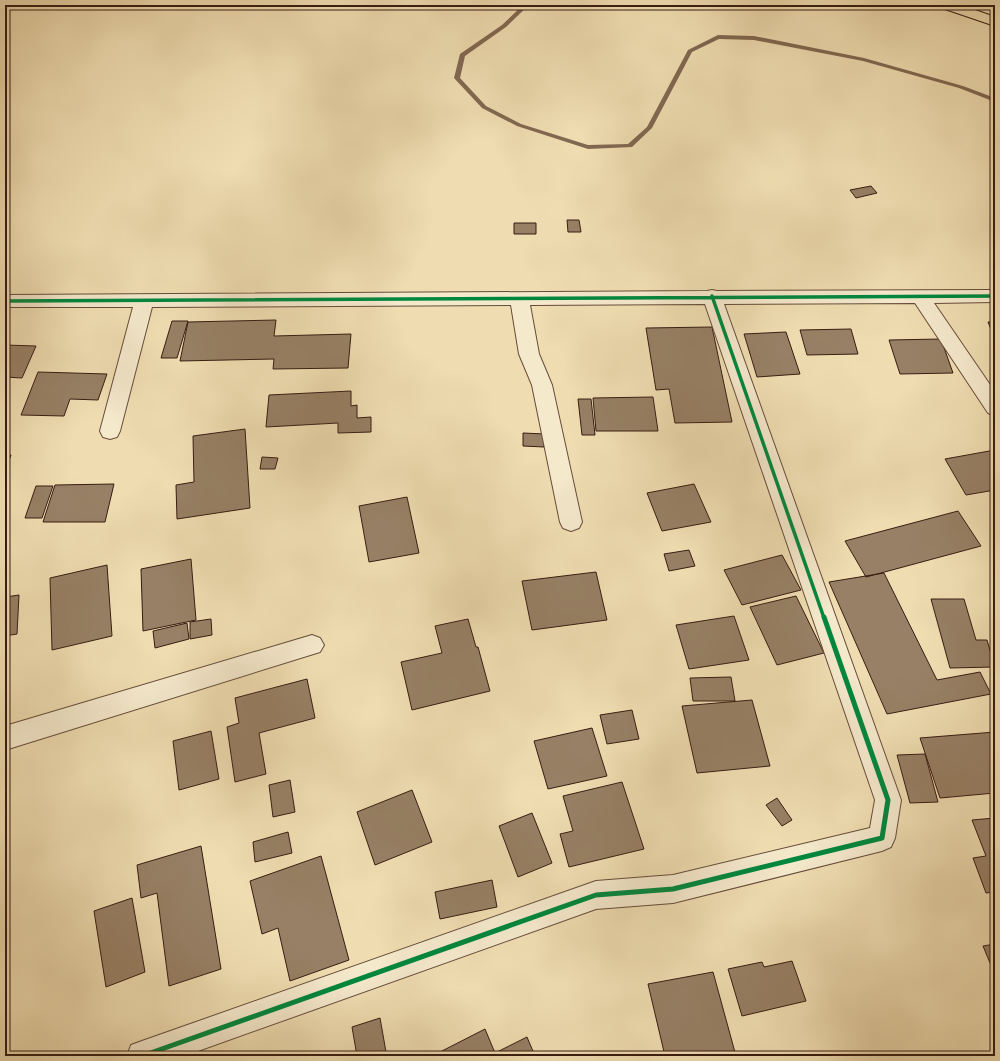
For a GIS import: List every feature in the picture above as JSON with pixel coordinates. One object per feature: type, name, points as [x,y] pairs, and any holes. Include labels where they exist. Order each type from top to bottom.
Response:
[{"type":"highway","points":[[947,5],[995,22]]},
{"type":"street","points":[[142,1056],[596,895],[673,889],[882,838],[888,800],[712,296]]},
{"type":"street","points":[[920,296],[995,408]]},
{"type":"street","points":[[5,300],[995,296]]},
{"type":"street","points":[[519,298],[529,354],[542,385],[571,522]]},
{"type":"street","points":[[110,431],[144,300]]},
{"type":"street","points":[[5,738],[312,645]]},
{"type":"building","points":[[871,186],[877,193],[856,198],[850,190]]},
{"type":"building","points":[[567,220],[579,220],[581,232],[568,232]]},
{"type":"building","points":[[514,223],[536,223],[536,234],[514,234]]},
{"type":"building","points":[[276,320],[274,336],[351,334],[348,368],[273,369],[274,359],[180,361],[188,322]]},
{"type":"building","points":[[172,321],[188,321],[177,358],[161,358]]},
{"type":"building","points":[[988,322],[995,322],[995,339]]},
{"type":"building","points":[[712,327],[732,422],[675,423],[669,389],[656,390],[646,328]]},
{"type":"building","points":[[851,329],[858,354],[807,355],[800,330]]},
{"type":"building","points":[[786,332],[800,374],[757,377],[744,334]]},
{"type":"building","points":[[941,339],[953,373],[900,374],[889,340]]},
{"type":"building","points":[[5,345],[36,346],[22,378],[5,377]]},
{"type":"building","points":[[38,372],[107,374],[98,400],[70,399],[64,416],[21,415]]},
{"type":"building","points":[[351,391],[351,406],[357,405],[357,418],[371,417],[371,432],[338,433],[338,423],[266,427],[269,395]]},
{"type":"building","points":[[653,397],[658,431],[596,431],[593,398]]},
{"type":"building","points":[[578,399],[591,399],[595,435],[582,435]]},
{"type":"building","points":[[245,429],[250,508],[177,519],[176,485],[194,482],[193,436]]},
{"type":"building","points":[[523,433],[545,434],[544,447],[523,446]]},
{"type":"building","points":[[995,450],[995,490],[966,495],[945,459]]},
{"type":"building","points":[[5,455],[11,455],[5,471]]},
{"type":"building","points":[[262,457],[278,458],[275,469],[260,469]]},
{"type":"building","points":[[114,484],[105,522],[43,522],[55,485]]},
{"type":"building","points":[[694,484],[711,522],[662,531],[647,493]]},
{"type":"building","points":[[36,486],[53,486],[42,518],[25,518]]},
{"type":"building","points":[[407,497],[419,553],[369,562],[359,506]]},
{"type":"building","points":[[958,511],[981,546],[866,577],[845,541]]},
{"type":"building","points":[[689,550],[695,566],[669,571],[664,554]]},
{"type":"building","points":[[782,555],[801,590],[742,605],[724,570]]},
{"type":"building","points":[[191,559],[196,620],[143,631],[141,569]]},
{"type":"building","points":[[107,565],[112,636],[52,650],[50,578]]},
{"type":"building","points":[[596,572],[607,620],[532,630],[522,581]]},
{"type":"building","points":[[884,573],[937,680],[980,672],[991,694],[887,714],[829,582]]},
{"type":"building","points":[[19,595],[17,634],[5,636],[5,597]]},
{"type":"building","points":[[796,596],[824,653],[777,665],[750,607]]},
{"type":"building","points":[[931,599],[964,599],[976,640],[987,640],[995,667],[950,668]]},
{"type":"building","points":[[734,616],[749,660],[689,669],[676,625]]},
{"type":"building","points":[[211,619],[212,635],[190,639],[190,622]]},
{"type":"building","points":[[468,619],[476,647],[478,647],[490,691],[412,710],[401,662],[442,653],[435,626]]},
{"type":"building","points":[[187,623],[189,639],[155,648],[153,631]]},
{"type":"building","points":[[731,677],[735,701],[693,701],[690,678]]},
{"type":"building","points":[[307,679],[315,718],[259,733],[266,774],[235,782],[227,727],[239,723],[235,698]]},
{"type":"building","points":[[752,700],[770,766],[697,773],[682,706]]},
{"type":"building","points":[[632,710],[639,739],[607,744],[600,715]]},
{"type":"building","points":[[592,728],[607,776],[548,789],[534,741]]},
{"type":"building","points":[[211,731],[219,779],[179,790],[173,741]]},
{"type":"building","points":[[995,732],[995,793],[940,798],[920,738]]},
{"type":"building","points":[[925,754],[938,802],[910,803],[897,755]]},
{"type":"building","points":[[290,780],[295,812],[273,817],[269,785]]},
{"type":"building","points":[[622,782],[644,849],[569,867],[560,834],[573,831],[563,796]]},
{"type":"building","points":[[412,790],[432,842],[375,865],[357,812]]},
{"type":"building","points":[[777,798],[792,820],[782,826],[766,805]]},
{"type":"building","points":[[532,813],[552,863],[518,877],[499,826]]},
{"type":"building","points":[[995,818],[995,892],[986,893],[973,858],[986,856],[972,820]]},
{"type":"building","points":[[288,832],[292,853],[255,862],[253,842]]},
{"type":"building","points":[[201,846],[221,969],[169,986],[157,893],[141,898],[137,865]]},
{"type":"building","points":[[321,856],[349,960],[290,981],[278,928],[262,934],[250,881]]},
{"type":"building","points":[[492,880],[497,907],[440,919],[435,892]]},
{"type":"building","points":[[132,898],[145,972],[106,987],[94,911]]},
{"type":"building","points":[[995,944],[995,975],[983,946]]},
{"type":"building","points":[[792,961],[806,1001],[742,1016],[728,969],[762,962],[764,967]]},
{"type":"building","points":[[713,972],[736,1056],[665,1056],[648,984]]},
{"type":"building","points":[[380,1018],[386,1052],[372,1056],[357,1056],[352,1027]]},
{"type":"building","points":[[485,1029],[495,1053],[527,1037],[535,1056],[439,1056],[438,1053]]},
{"type":"waterway","points":[[526,5],[504,26],[462,55],[457,78],[484,107],[519,125],[588,147],[630,146],[649,128],[690,51],[718,37],[754,38],[864,60],[961,87],[995,100]]},
{"type":"cycle path","points":[[142,1056],[596,895],[673,889],[882,838],[888,800],[712,296]]},
{"type":"cycle path","points":[[5,301],[995,296]]}]
